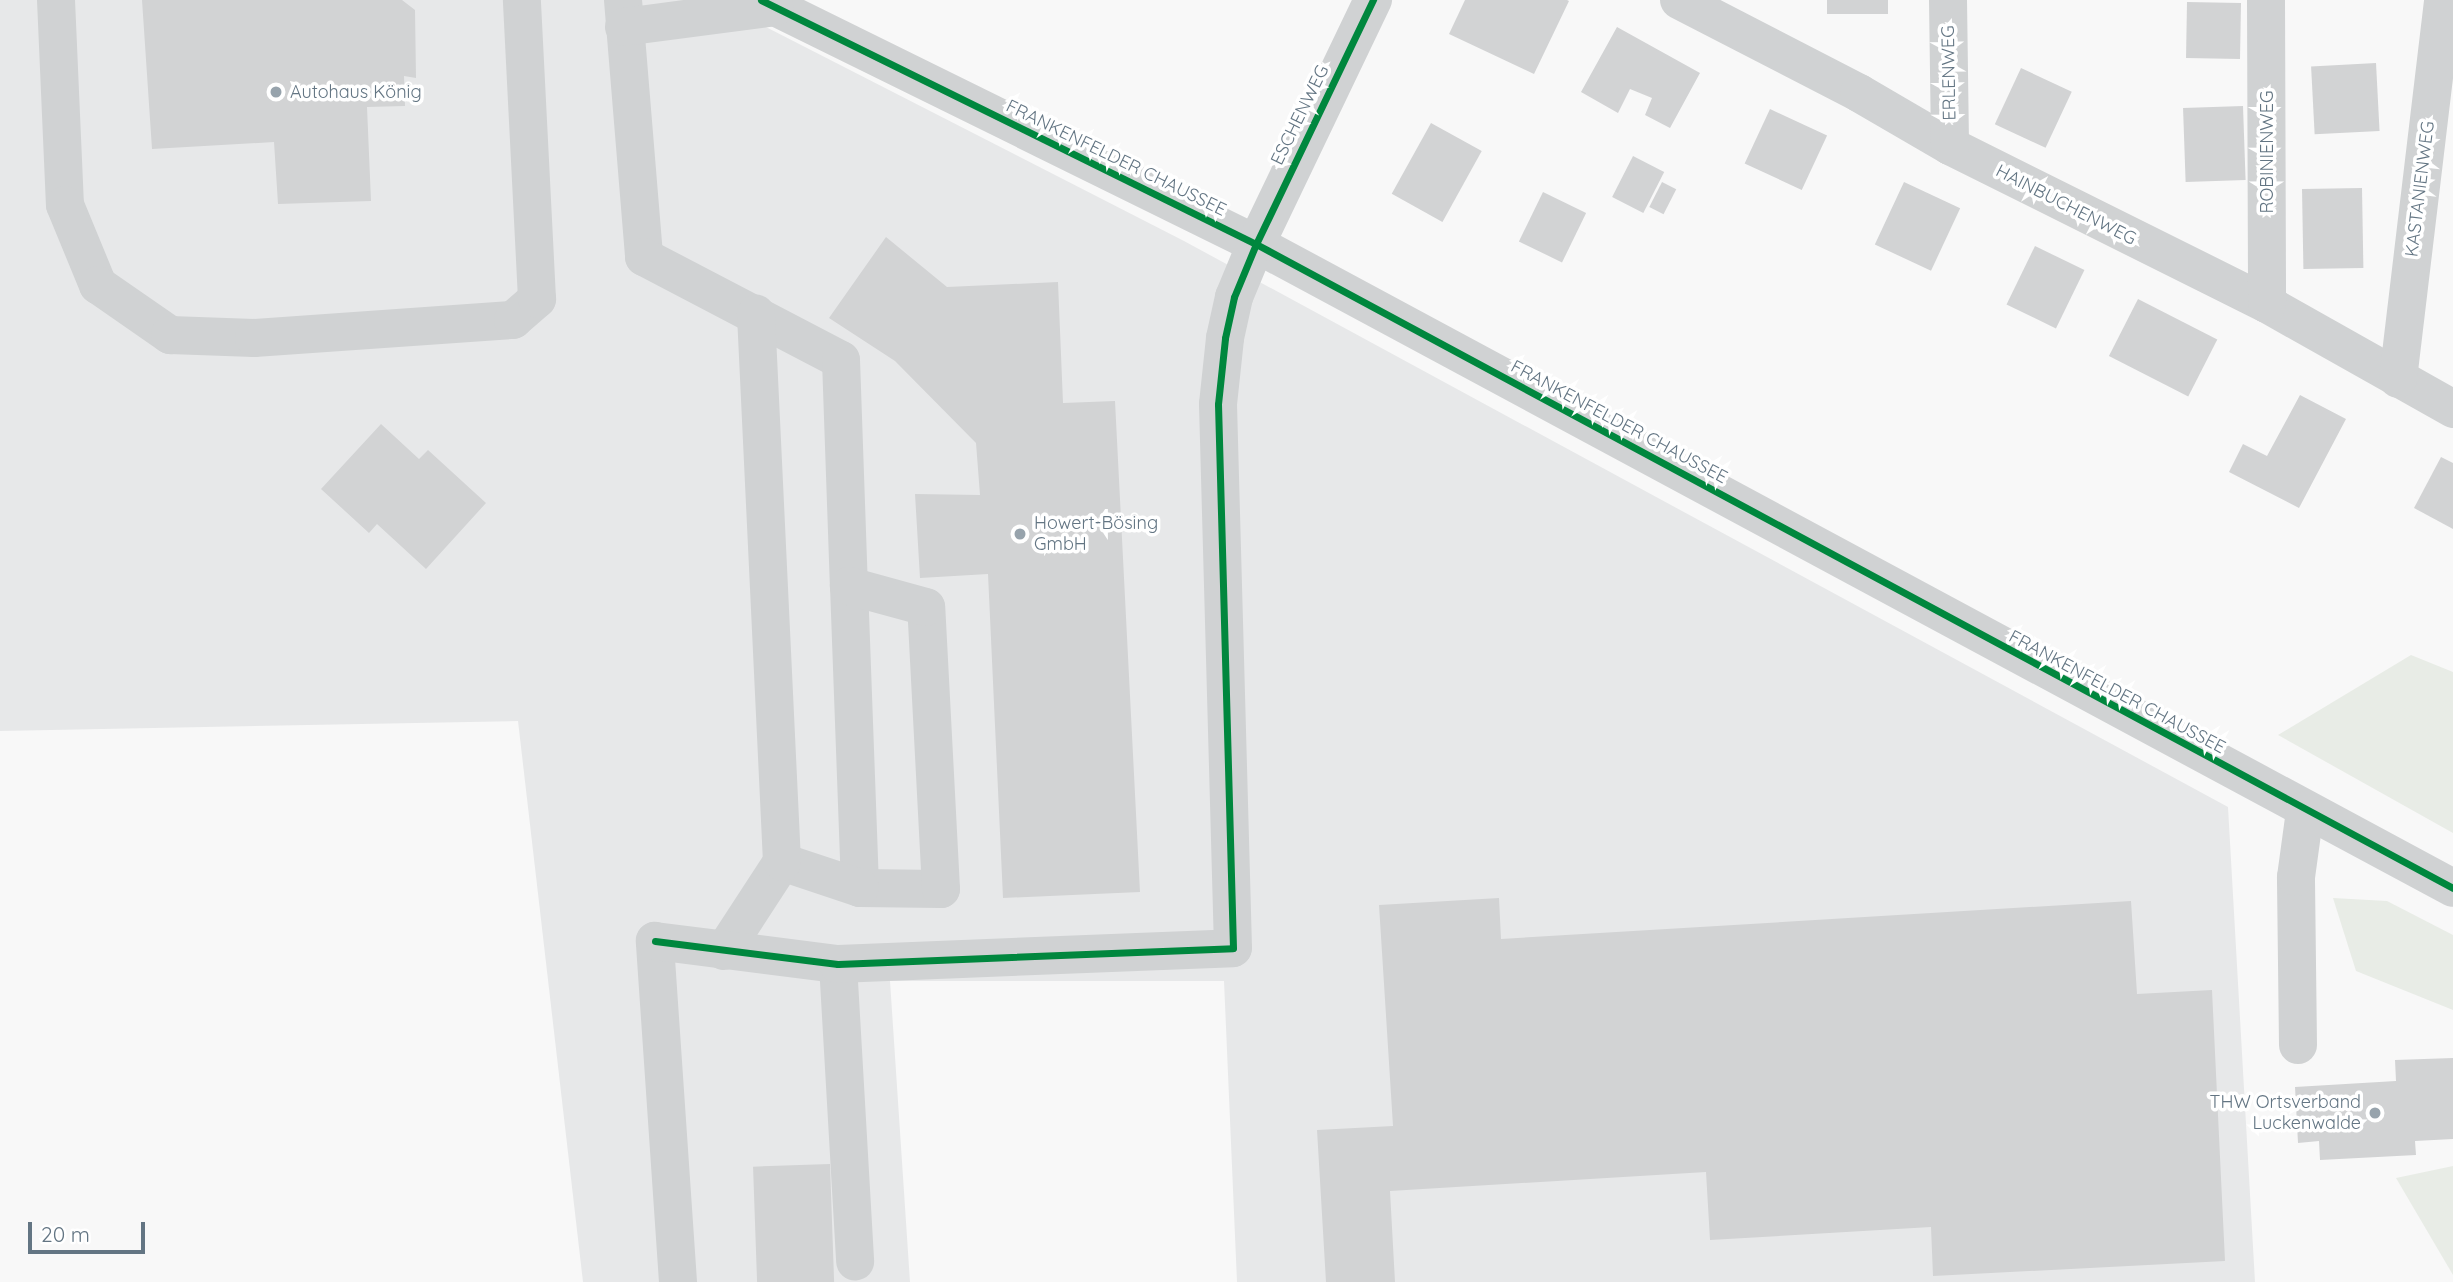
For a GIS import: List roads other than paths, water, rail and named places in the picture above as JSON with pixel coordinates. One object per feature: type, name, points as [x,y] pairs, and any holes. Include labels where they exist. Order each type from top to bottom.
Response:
[{"type":"street","points":[[56,0],[65,205],[98,285],[170,335],[254,338],[513,320],[537,299],[522,0]]},
{"type":"street","name":"ESCHENWEG","points":[[838,964],[1233,948],[1218,404],[1232,307],[1256,244],[1373,0]]},
{"type":"street","name":"HAINBUCHENWEG","points":[[1679,0],[1859,93],[1950,146],[2267,304],[2453,409]]},
{"type":"street","name":"ERLENWEG","points":[[1948,0],[1950,146]]},
{"type":"street","name":"ROBINIENWEG","points":[[2266,0],[2267,304]]},
{"type":"street","name":"KASTANIENWEG","points":[[2398,379],[2443,0]]},
{"type":"street","points":[[768,3],[624,13],[644,257],[841,360],[860,888]]},
{"type":"street","name":"FRANKENFELDER CHAUSSEE","points":[[768,3],[1256,244],[2305,811],[2453,888]]},
{"type":"street","points":[[724,951],[782,862],[756,314]]},
{"type":"street","points":[[782,862],[860,888],[941,889],[926,607],[849,586]]},
{"type":"street","points":[[2298,1045],[2297,877],[2305,811]]},
{"type":"street","points":[[678,1282],[654,941],[838,964],[855,1262]]},
{"type":"place","name":"Autohaus König","points":[[276,92]]},
{"type":"place","name":"Howert-Bösing GmbH","points":[[1020,534]]},
{"type":"place","name":"THW Ortsverband Luckenwalde","points":[[2375,1113]]}]
